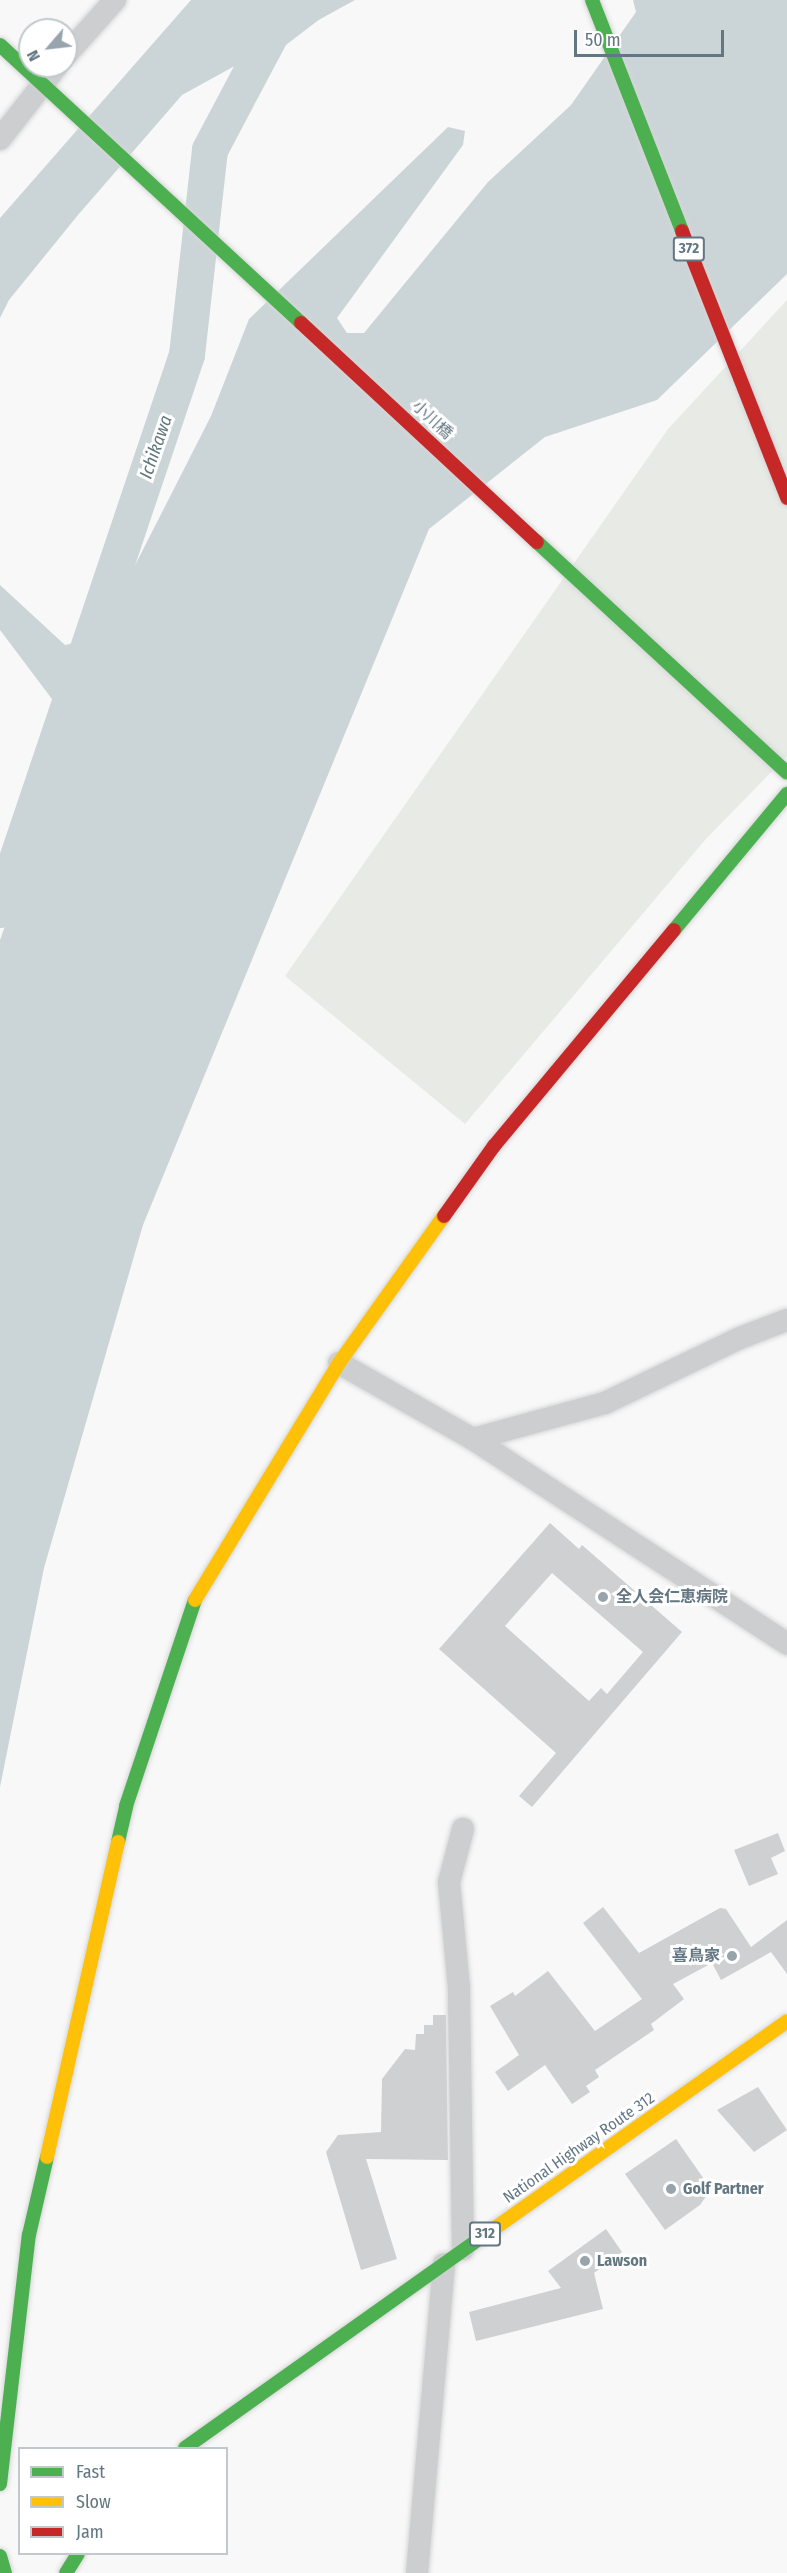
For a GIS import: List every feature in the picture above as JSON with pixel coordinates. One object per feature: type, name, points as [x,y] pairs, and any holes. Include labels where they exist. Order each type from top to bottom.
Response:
[{"type":"main road","name":"372","points":[[592,0],[787,498]]},
{"type":"main road","name":"小川橋","points":[[0,45],[52,80],[786,772]]},
{"type":"main road","points":[[0,2484],[29,2235],[126,1806],[197,1596],[339,1363],[494,1146],[787,794]]},
{"type":"main road","name":"National Highway Route 312","points":[[186,2447],[787,2021]]},
{"type":"main road","points":[[66,2573],[77,2555]]},
{"type":"main road","points":[[0,2556],[5,2573]]},
{"type":"street","points":[[78,42],[115,0]]},
{"type":"street","points":[[0,139],[52,80]]},
{"type":"street","points":[[473,1439],[605,1403],[740,1338],[787,1320]]},
{"type":"street","points":[[339,1363],[473,1439],[787,1644]]},
{"type":"street","points":[[463,1829],[448,1882],[459,1988],[463,2249]]},
{"type":"street","points":[[417,2573],[444,2264]]},
{"type":"shaded area","points":[[191,0],[355,0],[182,95],[78,215],[9,300],[0,318],[0,218]]},
{"type":"shaded area","points":[[633,0],[787,0],[787,274],[657,400],[545,437],[429,529],[143,1225],[44,1568],[0,1787],[0,940],[43,820],[70,723],[0,630],[0,585],[65,645],[98,638],[211,416],[249,319],[448,127],[465,131],[463,145],[337,318],[347,333],[364,333],[488,182],[571,105],[636,12]]},
{"type":"shaded area","points":[[787,300],[787,756],[705,840],[465,1124],[285,976],[668,429]]},
{"type":"building","points":[[550,1523],[579,1549],[582,1545],[682,1632],[532,1807],[519,1796],[556,1753],[439,1649]],"holes":[[[552,1573],[643,1652],[607,1694],[601,1688],[589,1701],[505,1626]]]},
{"type":"building","points":[[778,1833],[785,1851],[771,1858],[778,1874],[749,1886],[734,1850]]},
{"type":"building","points":[[603,1907],[639,1953],[720,1908],[726,1909],[751,1947],[787,1920],[787,1974],[771,1952],[721,1980],[712,1963],[673,1984],[684,1999],[651,2024],[654,2030],[595,2070],[599,2077],[586,2086],[590,2092],[572,2104],[545,2065],[508,2091],[495,2072],[519,2055],[490,2006],[513,1992],[515,1996],[548,1971],[595,2031],[642,1999],[583,1923]]},
{"type":"building","points":[[433,2015],[446,2015],[448,2160],[366,2159],[397,2259],[361,2270],[326,2152],[338,2135],[381,2132],[382,2079],[405,2049],[415,2050],[416,2034],[424,2034],[424,2025],[433,2025]]},
{"type":"building","points":[[758,2087],[787,2130],[754,2152],[717,2110]]},
{"type":"building","name":"Golf Partner","points":[[676,2139],[706,2182],[707,2195],[700,2205],[665,2230],[625,2174]]},
{"type":"building","points":[[606,2229],[622,2252],[594,2273],[603,2309],[476,2341],[469,2312],[561,2288],[548,2271]]},
{"type":"waterway","name":"Ichikawa","points":[[0,910],[187,355],[210,150],[272,33],[315,0]]},
{"type":"traffic: fast","points":[[592,0],[682,231]]},
{"type":"traffic: fast","points":[[0,45],[301,323]]},
{"type":"traffic: fast","points":[[537,542],[787,773]]},
{"type":"traffic: fast","points":[[674,930],[787,794]]},
{"type":"traffic: fast","points":[[118,1842],[126,1806],[195,1600]]},
{"type":"traffic: fast","points":[[0,2484],[29,2235],[47,2157]]},
{"type":"traffic: fast","points":[[186,2447],[481,2238]]},
{"type":"traffic: fast","points":[[66,2573],[77,2555]]},
{"type":"traffic: fast","points":[[0,2556],[5,2573]]},
{"type":"traffic: slow","points":[[195,1600],[339,1363],[444,1216]]},
{"type":"traffic: slow","points":[[47,2157],[118,1842]]},
{"type":"traffic: slow","points":[[481,2238],[787,2021]]},
{"type":"traffic: jam","points":[[682,231],[787,498]]},
{"type":"traffic: jam","points":[[301,323],[537,542]]},
{"type":"traffic: jam","points":[[444,1216],[494,1146],[674,930]]},
{"type":"place","name":"全人会仁恵病院","points":[[603,1597]]},
{"type":"place","name":"喜鳥家","points":[[732,1956]]},
{"type":"place","name":"Golf Partner","points":[[671,2189]]},
{"type":"place","name":"Lawson","points":[[585,2261]]}]
